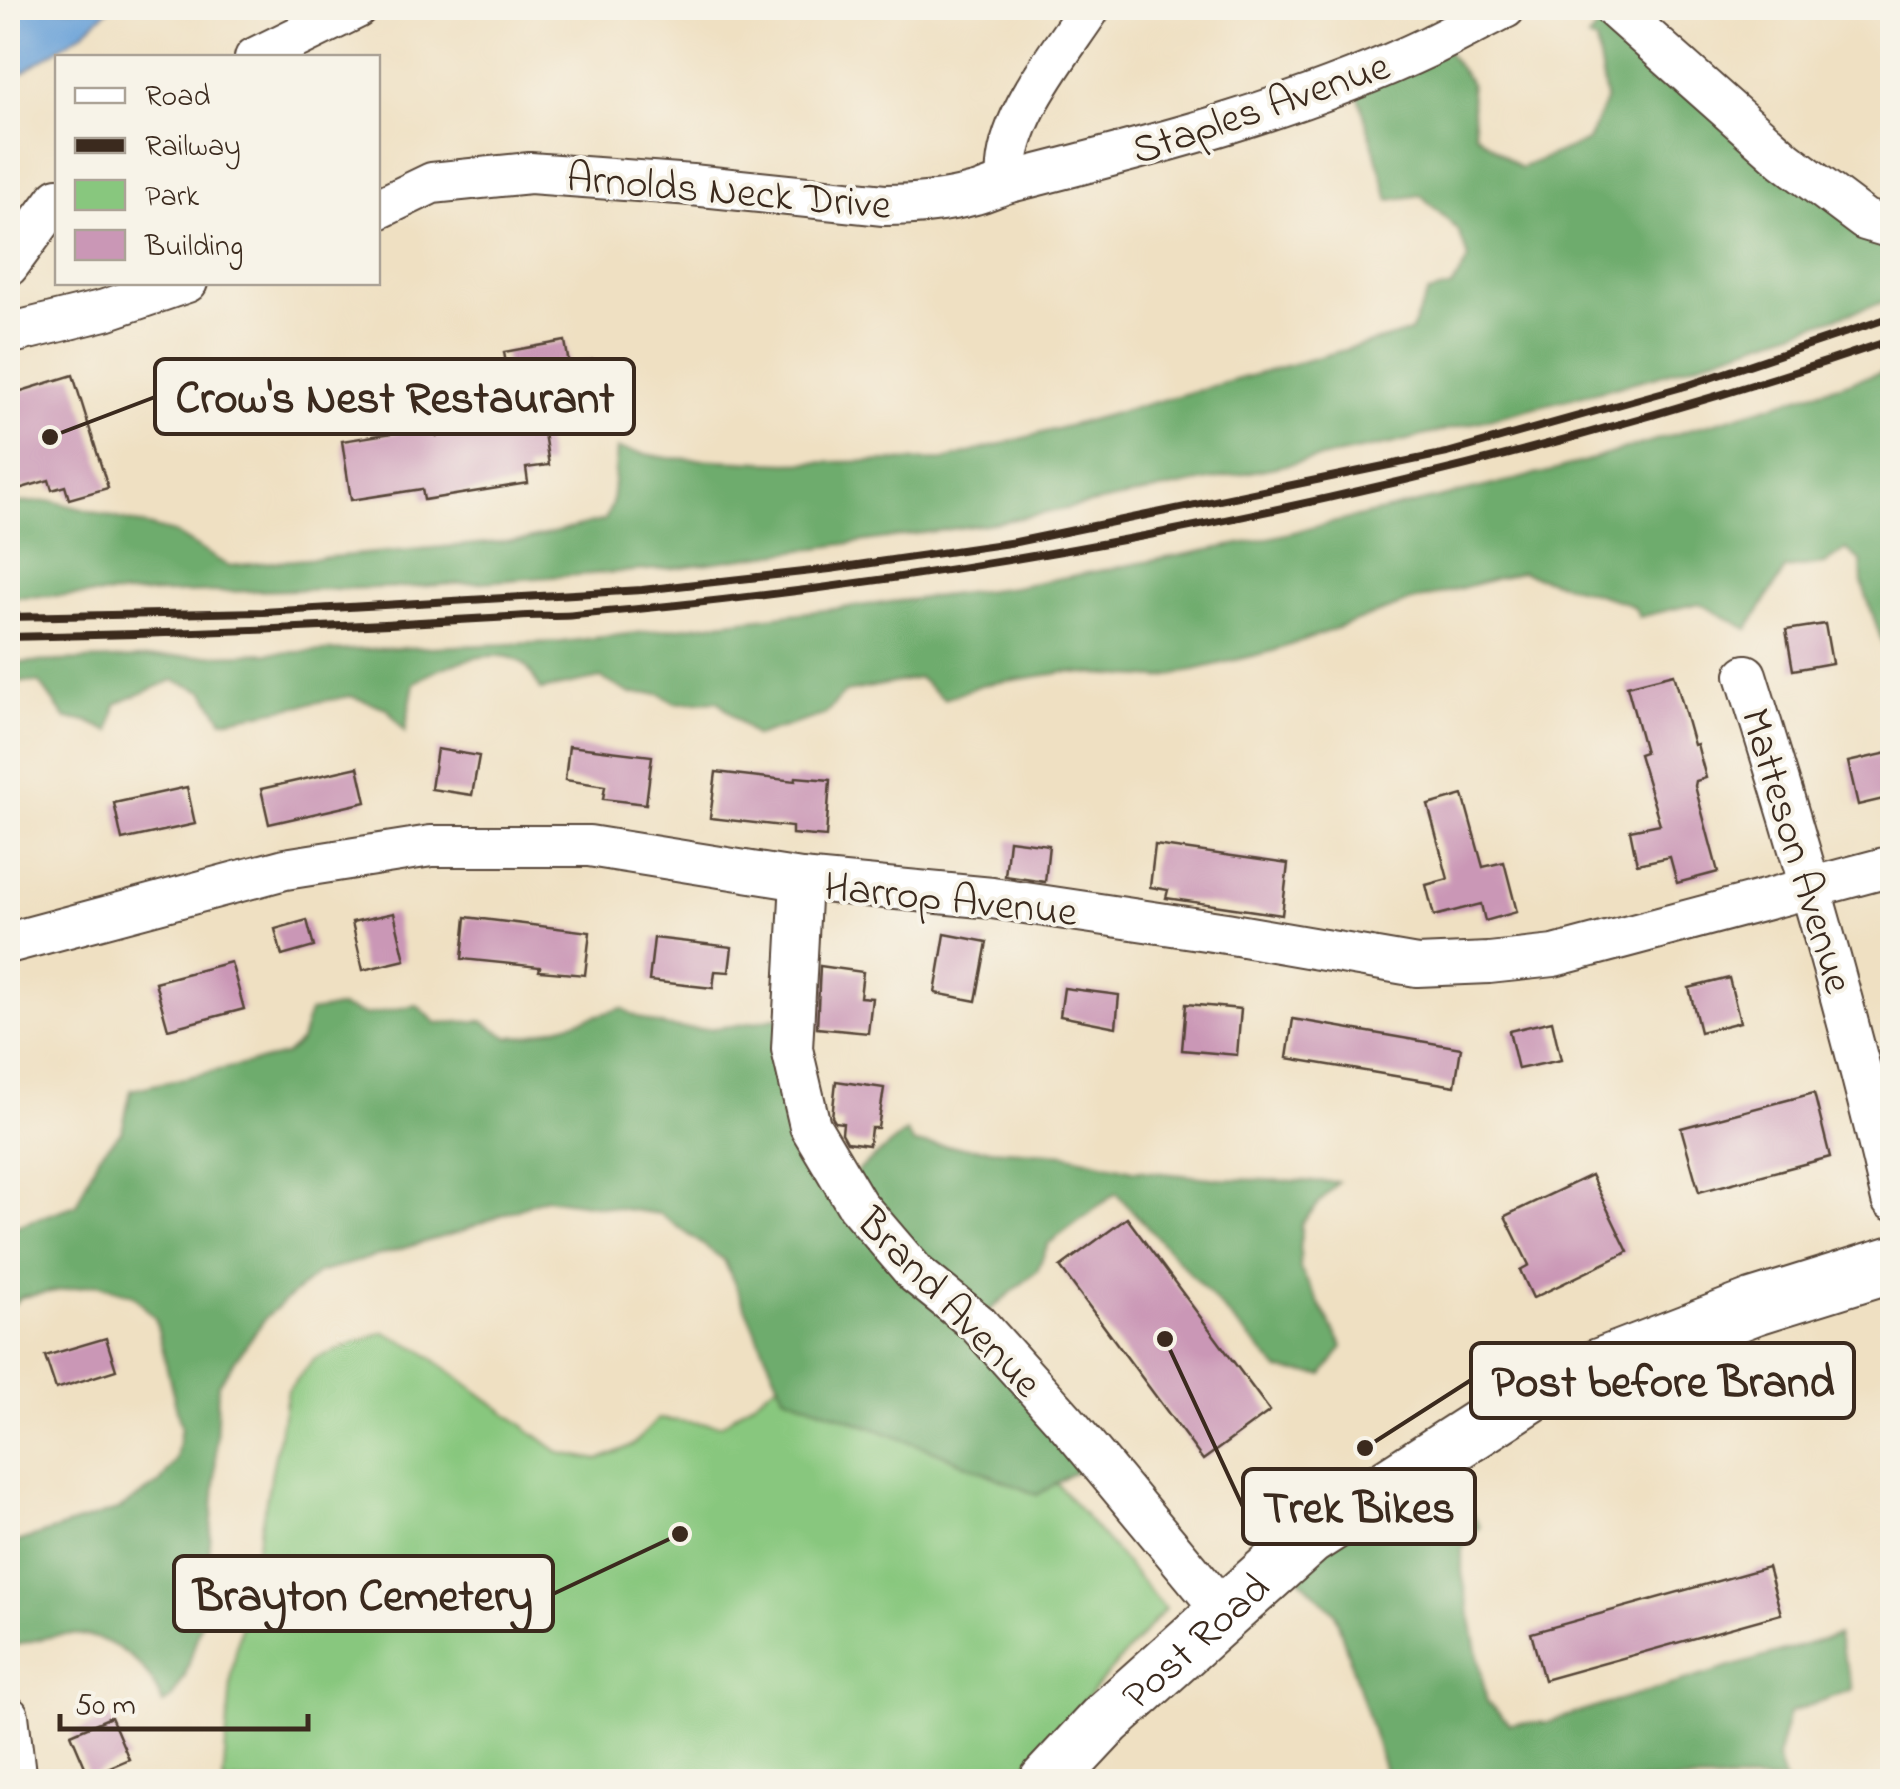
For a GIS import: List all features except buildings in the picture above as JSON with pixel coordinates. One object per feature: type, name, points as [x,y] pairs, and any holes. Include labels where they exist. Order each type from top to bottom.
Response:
[{"type":"main road","name":"Post Road","points":[[1048,1782],[1106,1719],[1308,1538],[1536,1391],[1754,1307],[1892,1264]]},
{"type":"street","points":[[261,55],[357,8]]},
{"type":"street","points":[[1007,182],[1015,131],[1090,8]]},
{"type":"street","name":"Staples Avenue","points":[[1007,182],[1113,157],[1340,83],[1430,46],[1505,8]]},
{"type":"street","points":[[1614,8],[1785,160],[1865,220],[1892,228]]},
{"type":"street","name":"Arnolds Neck Drive","points":[[380,207],[432,183],[530,173],[692,185],[884,206],[974,194],[1007,182]]},
{"type":"street","points":[[8,266],[55,202]]},
{"type":"street","points":[[8,334],[105,310],[178,285]]},
{"type":"street","name":"Matteson Avenue","points":[[1746,675],[1814,888],[1860,1056],[1892,1200]]},
{"type":"street","name":"Harrop Avenue","points":[[8,943],[285,868],[431,846],[589,846],[801,880],[992,898],[1417,966],[1489,964],[1554,956],[1892,866]]},
{"type":"street","name":"Brand Avenue","points":[[801,880],[792,1049],[810,1126],[857,1205],[916,1274],[977,1322],[1067,1422],[1224,1612]]},
{"type":"street","points":[[8,1716],[16,1782]]},
{"type":"green space","points":[[1613,10],[1892,228],[1892,299],[1654,377],[1395,443],[1000,522],[674,568],[413,587],[8,597],[8,504],[52,501],[174,533],[228,566],[524,540],[605,520],[612,504],[617,449],[668,458],[786,463],[944,460],[1410,332],[1428,293],[1452,287],[1469,258],[1458,230],[1421,195],[1389,200],[1353,77],[1436,37],[1470,82],[1475,133],[1520,168],[1588,141],[1606,99],[1596,42],[1588,38]]},
{"type":"green space","points":[[1892,369],[1892,693],[1883,696],[1889,662],[1862,583],[1861,561],[1846,549],[1824,564],[1785,569],[1748,629],[1699,603],[1639,617],[1635,608],[1624,602],[1521,572],[1409,602],[1273,651],[1160,678],[1066,672],[981,685],[944,699],[919,678],[846,692],[824,715],[755,736],[718,701],[675,703],[660,694],[629,693],[601,678],[541,690],[522,663],[497,656],[467,660],[414,683],[405,732],[387,708],[350,696],[223,720],[204,691],[173,680],[116,704],[110,732],[87,721],[66,719],[40,683],[8,680],[8,663],[562,642],[1014,587],[1256,541],[1556,470]]},
{"type":"green space","points":[[417,1005],[436,1023],[482,1021],[508,1037],[527,1036],[622,1008],[642,1019],[681,1028],[722,1027],[786,1016],[844,1182],[906,1132],[914,1144],[1065,1154],[1133,1170],[1221,1179],[1338,1182],[1301,1224],[1300,1269],[1343,1347],[1323,1375],[1279,1370],[1116,1193],[1048,1244],[1037,1271],[977,1321],[1091,1462],[1037,1495],[937,1452],[784,1395],[724,1260],[660,1214],[545,1198],[459,1232],[318,1273],[266,1317],[218,1384],[215,1484],[204,1613],[185,1676],[171,1699],[163,1704],[137,1662],[95,1638],[61,1635],[8,1647],[8,1545],[117,1510],[160,1483],[176,1460],[181,1427],[155,1318],[133,1295],[97,1284],[21,1297],[8,1309],[8,1229],[76,1205],[98,1156],[122,1131],[131,1090],[285,1055],[301,1041],[309,1012],[339,1007],[365,1015]]},
{"type":"green space","points":[[896,1296],[1165,1609],[1013,1781],[223,1782],[232,1671],[288,1390],[314,1359],[384,1332],[420,1349],[560,1453],[599,1460],[633,1445],[658,1419],[721,1425]]},
{"type":"green space","points":[[1439,1459],[1480,1526],[1462,1549],[1462,1573],[1487,1702],[1510,1724],[1548,1722],[1837,1635],[1853,1689],[1789,1713],[1777,1758],[1784,1781],[1388,1781],[1335,1613],[1281,1560]]},
{"type":"water","points":[[8,8],[110,8],[85,31],[8,82]]},
{"type":"railway","points":[[8,617],[263,612],[642,590],[830,569],[1016,542],[1447,453],[1689,385],[1892,317]]},
{"type":"railway","points":[[8,637],[569,616],[910,575],[1077,548],[1406,480],[1732,392],[1892,340]]},
{"type":"place","name":"Crow's Nest Restaurant","points":[[50,437]]},
{"type":"place","name":"Trek Bikes","points":[[1165,1339]]},
{"type":"place","name":"Post before Brand","points":[[1365,1448]]},
{"type":"place","name":"Brayton Cemetery","points":[[680,1534]]}]
